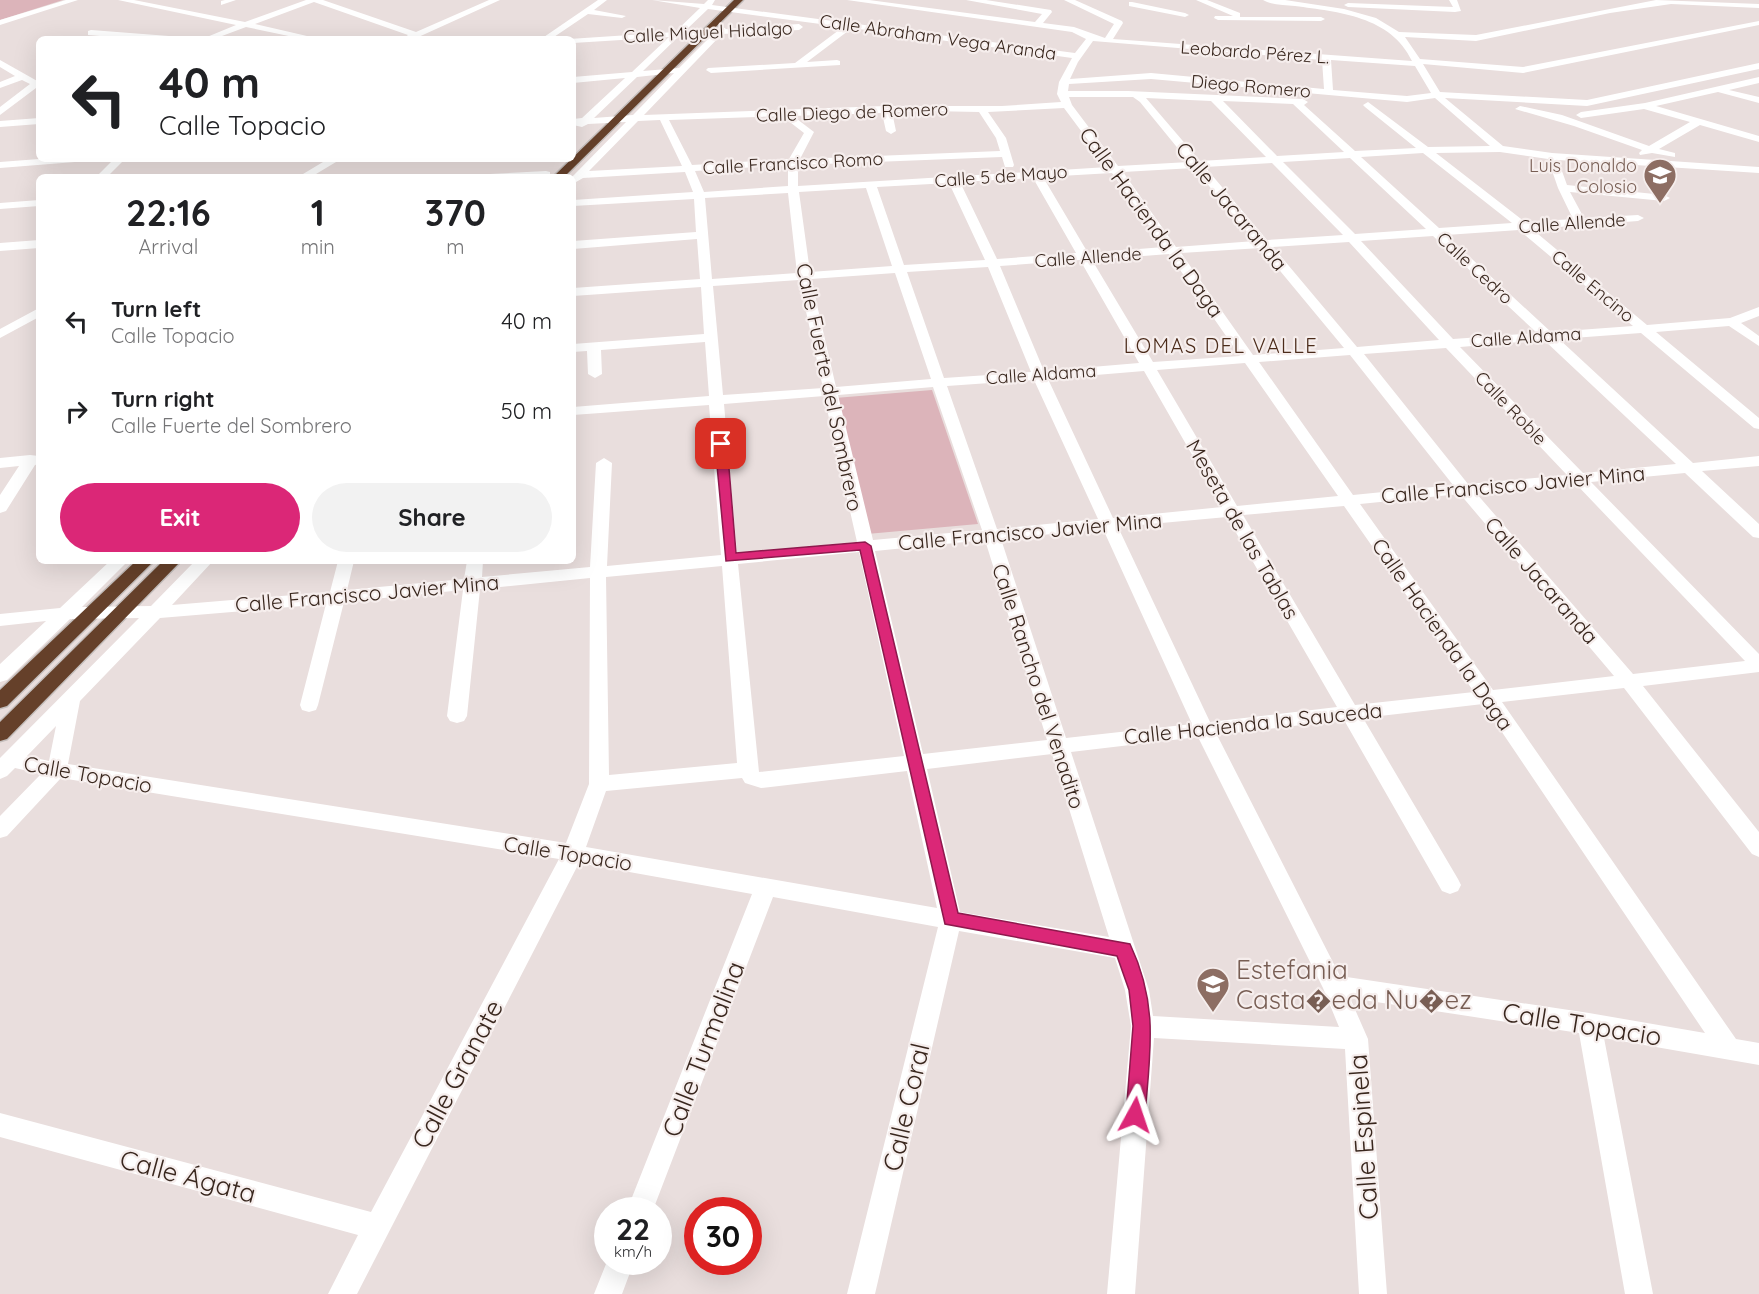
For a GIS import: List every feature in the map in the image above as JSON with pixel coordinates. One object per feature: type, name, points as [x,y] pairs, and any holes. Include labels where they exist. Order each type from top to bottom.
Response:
[{"type":"highway","points":[[576,145],[690,34],[712,5],[727,5],[739,0]]},
{"type":"highway","points":[[576,153],[617,119],[706,32],[727,5]]},
{"type":"highway","points":[[551,174],[560,162]]},
{"type":"highway","points":[[551,174],[566,162]]},
{"type":"highway","points":[[0,701],[143,564]]},
{"type":"highway","points":[[0,734],[170,564]]},
{"type":"street","points":[[0,23],[74,0]]},
{"type":"street","points":[[122,0],[301,36]]},
{"type":"street","points":[[215,36],[314,0],[416,35],[492,2]]},
{"type":"street","points":[[468,0],[492,2]]},
{"type":"street","points":[[550,36],[603,0]]},
{"type":"street","points":[[656,0],[712,5]]},
{"type":"street","points":[[577,179],[752,0]]},
{"type":"street","name":"Leobardo Pérez L.","points":[[851,0],[882,2],[907,8],[1074,30],[1091,38],[1107,40],[1326,58],[1417,63],[1452,60],[1523,70],[1759,23]]},
{"type":"street","points":[[907,8],[918,0]]},
{"type":"street","points":[[970,0],[1048,12],[1037,25]]},
{"type":"street","points":[[1068,0],[1119,23],[1107,40]]},
{"type":"street","points":[[1159,11],[1168,0]]},
{"type":"street","points":[[1203,0],[1248,20]]},
{"type":"street","points":[[1267,0],[1359,16],[1384,24],[1397,34],[1446,106],[1500,149]]},
{"type":"street","points":[[1283,2],[1400,4],[1458,9],[1453,0]]},
{"type":"street","points":[[1641,0],[1759,6]]},
{"type":"street","points":[[1397,34],[1476,38],[1668,1]]},
{"type":"street","points":[[784,74],[846,25],[882,2]]},
{"type":"street","points":[[1132,4],[1185,15]]},
{"type":"street","points":[[576,130],[712,5]]},
{"type":"street","name":"Calle Abraham Vega Aranda","points":[[727,5],[740,11],[1078,56]]},
{"type":"street","points":[[192,14],[208,8]]},
{"type":"street","points":[[588,11],[622,16]]},
{"type":"street","points":[[926,30],[945,13]]},
{"type":"street","points":[[1218,18],[1321,19]]},
{"type":"street","name":"Calle Miguel Hidalgo","points":[[576,40],[846,25]]},
{"type":"street","points":[[91,33],[130,36]]},
{"type":"street","points":[[1065,100],[1064,82],[1068,70],[1091,38]]},
{"type":"street","points":[[1326,58],[1329,93]]},
{"type":"street","points":[[0,63],[23,72],[36,83]]},
{"type":"street","points":[[711,70],[837,63]]},
{"type":"street","name":"Diego Romero","points":[[1064,82],[1150,76],[1407,99],[1438,95],[1587,103],[1759,66]]},
{"type":"street","points":[[576,80],[682,70]]},
{"type":"street","points":[[0,72],[23,72]]},
{"type":"street","points":[[0,85],[23,72]]},
{"type":"street","points":[[1553,117],[1604,114],[1759,80]]},
{"type":"street","points":[[0,112],[36,86]]},
{"type":"street","points":[[1715,88],[1759,100]]},
{"type":"street","name":"Calle Diego de Romero","points":[[576,122],[886,109],[981,108],[1136,95],[1302,102]]},
{"type":"street","name":"Calle Jacaranda","points":[[1136,95],[1143,100],[1353,350],[1464,489],[1629,681],[1759,848]]},
{"type":"street","name":"Calle Roble","points":[[1215,99],[1352,238],[1449,343],[1759,666]]},
{"type":"street","name":"Calle Hacienda la Daga","points":[[1065,100],[1488,697],[1730,1050]]},
{"type":"street","name":"Calle Cedro","points":[[1302,102],[1353,154],[1759,533]]},
{"type":"street","points":[[1320,103],[1503,106],[1553,117],[1647,151]]},
{"type":"street","name":"Calle Encino","points":[[1368,105],[1522,226],[1759,425]]},
{"type":"street","points":[[1645,106],[1759,139]]},
{"type":"street","points":[[981,108],[1001,138],[1012,175]]},
{"type":"street","points":[[886,109],[891,131]]},
{"type":"street","name":"Calle Fuerte del Sombrero","points":[[785,114],[809,132],[793,162],[793,188],[804,276],[951,919]]},
{"type":"street","points":[[663,117],[690,168],[699,194],[747,772]]},
{"type":"street","points":[[0,124],[36,121]]},
{"type":"street","points":[[1633,161],[1698,122]]},
{"type":"street","points":[[1516,150],[1536,147],[1647,151],[1678,157]]},
{"type":"street","name":"Calle 5 de Mayo","points":[[576,203],[1353,154],[1427,150],[1516,150]]},
{"type":"street","points":[[1516,150],[1552,156],[1759,170]]},
{"type":"street","name":"Calle Francisco Romo","points":[[577,179],[690,168],[1005,154]]},
{"type":"street","points":[[1552,156],[1563,188],[1580,222]]},
{"type":"street","points":[[0,165],[38,162]]},
{"type":"street","points":[[105,174],[117,162]]},
{"type":"street","points":[[308,174],[330,162]]},
{"type":"street","points":[[530,174],[543,162]]},
{"type":"street","name":"Meseta de las Tablas","points":[[1036,174],[1450,885]]},
{"type":"street","name":"Calle Espinela","points":[[953,179],[993,263],[1039,375],[1204,729],[1333,985],[1356,1039],[1373,1294]]},
{"type":"street","name":"Calle Rancho del Venadito","points":[[870,184],[991,534],[1137,990],[1143,1026],[1121,1294]]},
{"type":"street","points":[[1563,188],[1664,198]]},
{"type":"street","points":[[0,206],[36,203]]},
{"type":"street","name":"Calle Allende","points":[[576,292],[1638,218]]},
{"type":"street","points":[[576,245],[702,235]]},
{"type":"street","points":[[0,247],[36,242]]},
{"type":"street","name":"Calle Aldama","points":[[576,411],[1732,322],[1759,311]]},
{"type":"street","points":[[0,334],[36,314]]},
{"type":"street","points":[[1732,322],[1759,342]]},
{"type":"street","points":[[576,348],[712,337]]},
{"type":"street","points":[[594,346],[595,374]]},
{"type":"street","points":[[0,463],[35,460]]},
{"type":"street","points":[[0,508],[35,460]]},
{"type":"street","name":"Calle Francisco Javier Mina","points":[[0,620],[65,613],[156,612],[336,597],[598,570],[1108,524],[1759,461]]},
{"type":"street","points":[[599,784],[598,570],[604,463]]},
{"type":"street","points":[[0,675],[117,564]]},
{"type":"street","points":[[5,765],[202,564]]},
{"type":"street","points":[[309,705],[345,564]]},
{"type":"street","points":[[457,716],[475,564]]},
{"type":"street","name":"Calle Hacienda la Sauceda","points":[[599,784],[747,772],[752,778],[761,780],[1759,666]]},
{"type":"street","points":[[0,831],[57,770],[71,697]]},
{"type":"street","name":"Calle Topacio","points":[[5,765],[57,770],[573,854],[1124,950]]},
{"type":"street","name":"Calle Granate","points":[[342,1294],[573,854],[599,784]]},
{"type":"street","name":"Calle Turmalina","points":[[645,1197],[765,887]]},
{"type":"street","name":"Calle Coral","points":[[861,1294],[951,919]]},
{"type":"street","name":"Calle Topacio","points":[[1333,985],[1589,1024],[1759,1054]]},
{"type":"street","points":[[1589,1024],[1640,1294]]},
{"type":"street","points":[[1143,1026],[1356,1039]]},
{"type":"street","name":"Calle Ágata","points":[[0,1125],[377,1227]]},
{"type":"street","points":[[608,1294],[615,1275]]},
{"type":"shaded area","points":[[0,0],[63,0],[0,20]]},
{"type":"shaded area","points":[[932,390],[978,524],[867,534],[835,398]]},
{"type":"place","name":"Luis Donaldo Colosio","points":[[1660,204]]},
{"type":"place","name":"Estefania Casta�eda Nu�ez","points":[[1213,1013]]},
{"type":"district","name":"LOMAS DEL VALLE","points":[[1221,345]]},
{"type":"route","points":[[721,444],[730,558],[865,546],[951,919],[1124,950],[1137,990],[1143,1026],[1135,1115]]}]
